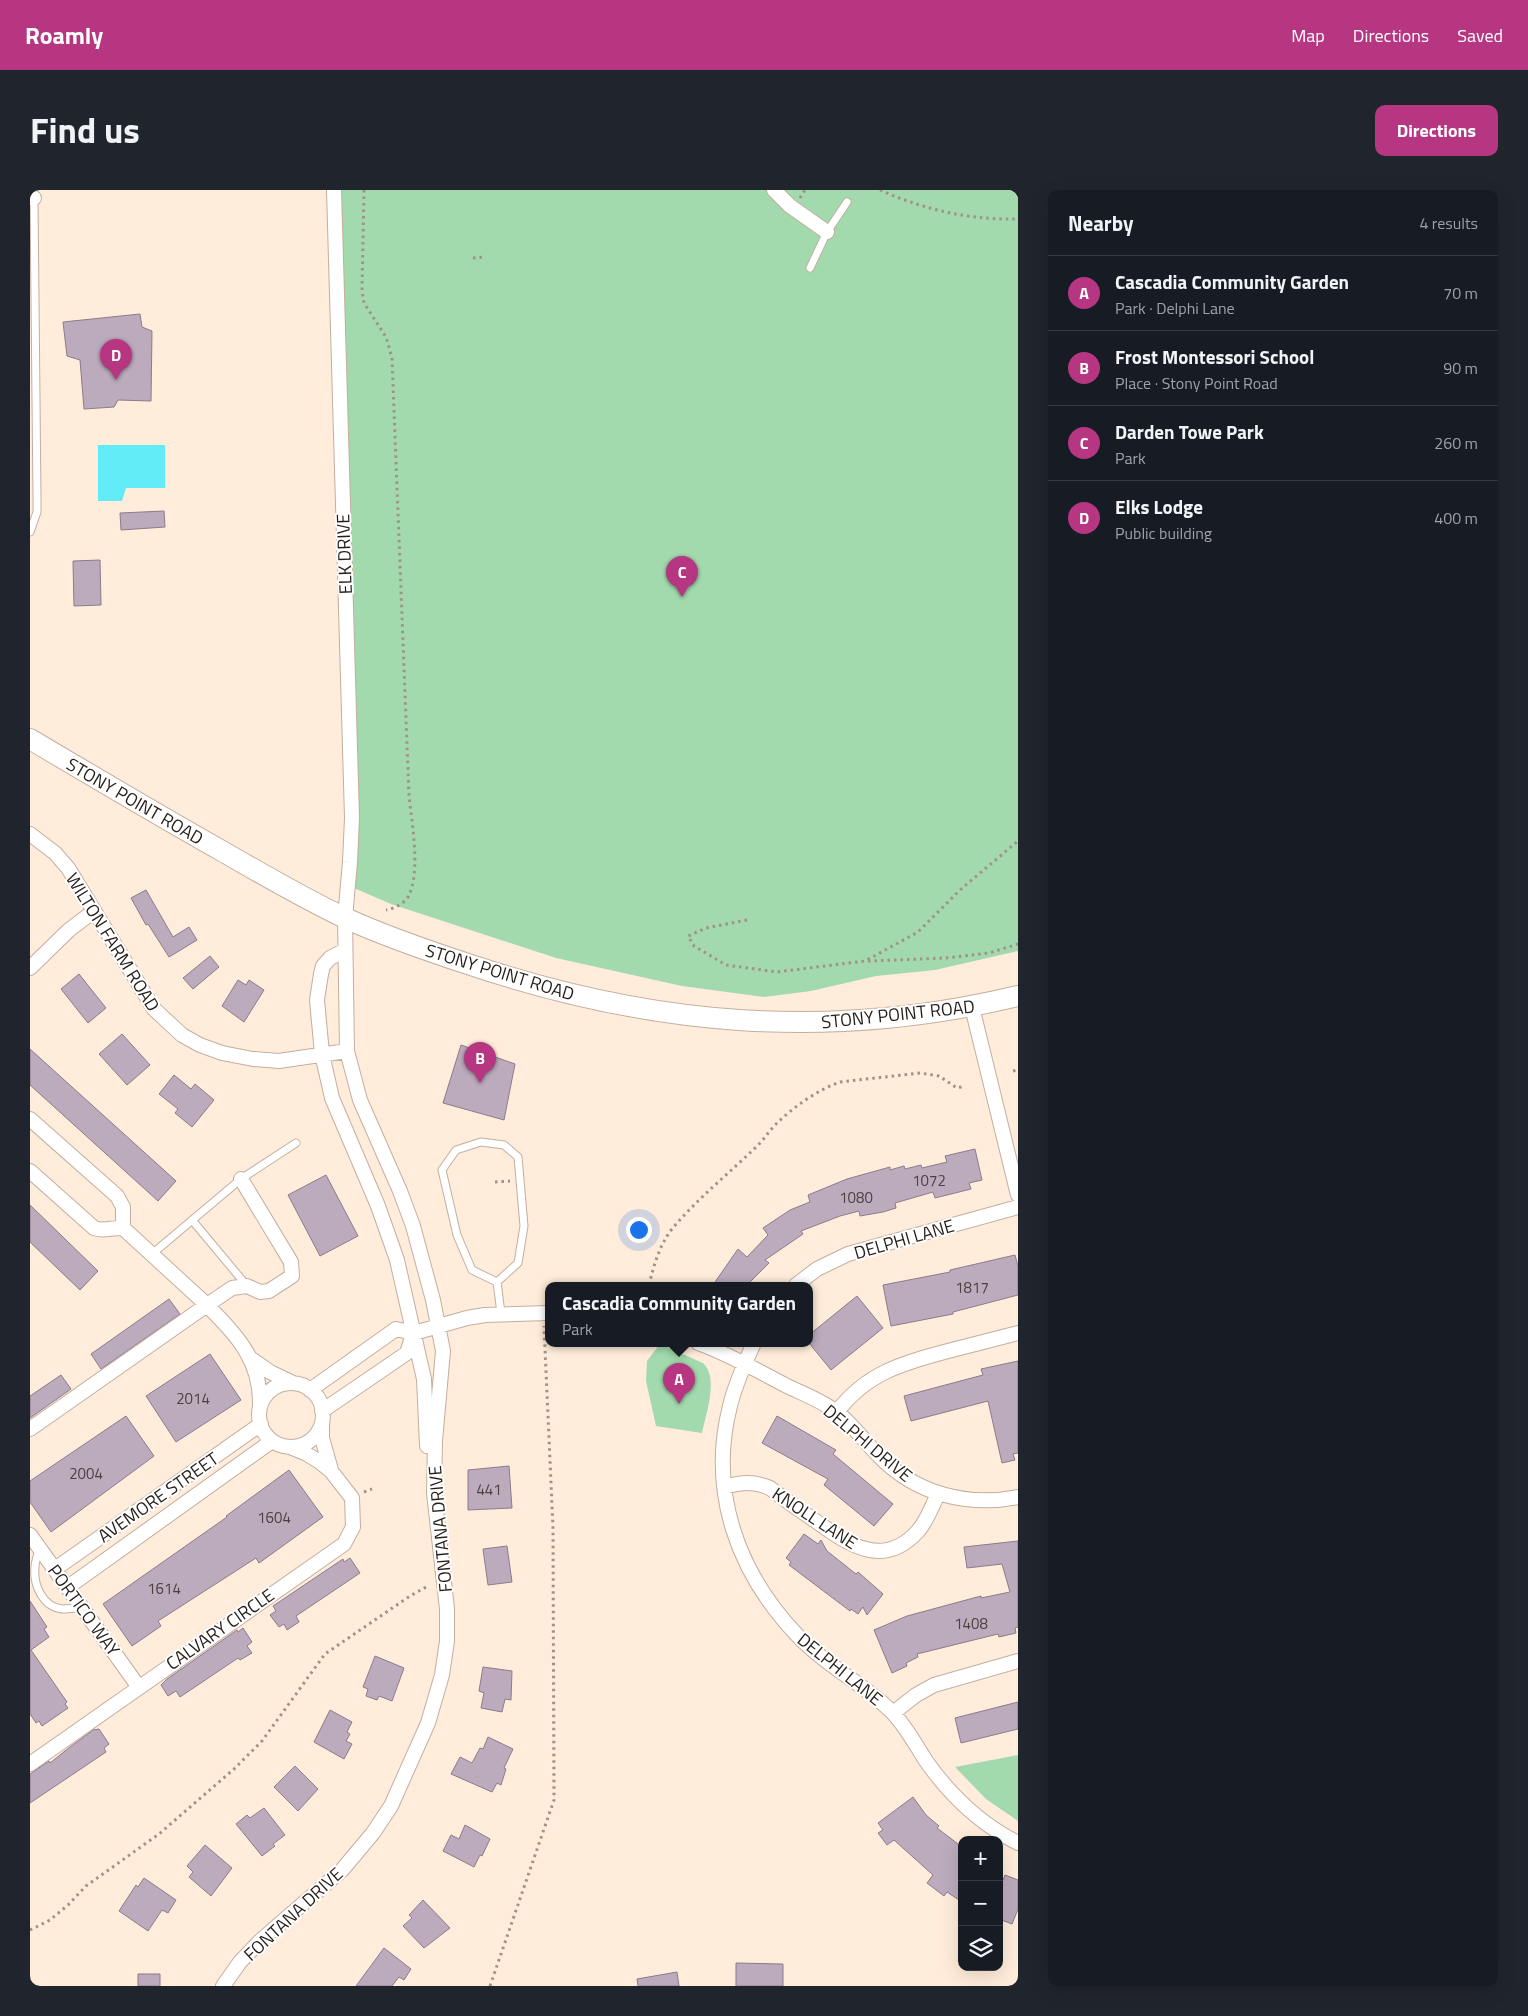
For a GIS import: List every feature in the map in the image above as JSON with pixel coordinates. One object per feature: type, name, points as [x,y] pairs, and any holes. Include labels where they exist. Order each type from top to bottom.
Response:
[{"type":"main road","name":"STONY POINT ROAD","points":[[30,740],[295,893],[345,918],[427,951],[529,984],[620,1005],[684,1016],[737,1021],[813,1023],[859,1020],[972,1007],[1018,996]]},
{"type":"street","name":"ELK DRIVE","points":[[334,190],[352,818],[345,918],[345,950]]},
{"type":"street","points":[[774,190],[790,206],[827,232]]},
{"type":"street","name":"WILTON FARM ROAD","points":[[30,834],[55,853],[68,868],[154,1010],[182,1036],[207,1048],[254,1059],[279,1061],[347,1051]]},
{"type":"street","points":[[30,968],[69,930],[94,911]]},
{"type":"street","points":[[345,950],[330,958],[323,966],[321,974],[317,1000],[322,1054],[332,1098],[378,1206],[394,1251],[424,1379],[428,1467],[434,1493]]},
{"type":"street","name":"FONTANA DRIVE","points":[[223,1986],[240,1962],[260,1941],[342,1870],[382,1820],[408,1771],[435,1703],[447,1641],[446,1591],[434,1493],[434,1441],[443,1351],[413,1226],[400,1190],[360,1100],[347,1051],[345,950]]},
{"type":"street","points":[[972,1007],[1018,1195]]},
{"type":"street","points":[[30,1119],[117,1196],[123,1207],[124,1228]]},
{"type":"street","points":[[30,1171],[94,1228],[99,1230],[116,1227],[124,1228],[207,1305],[228,1327],[253,1360],[270,1372],[310,1390],[316,1396],[322,1416],[316,1435],[308,1442],[290,1447],[277,1444],[268,1438],[259,1419],[261,1390],[253,1360]]},
{"type":"street","points":[[30,1429],[232,1288],[247,1286],[260,1292],[269,1291],[292,1276],[291,1262],[241,1179]]},
{"type":"street","name":"DELPHI LANE","points":[[800,1282],[817,1269],[848,1254],[1018,1206]]},
{"type":"street","points":[[310,1390],[396,1329],[414,1333],[467,1318],[501,1313],[545,1313]]},
{"type":"street","points":[[837,1412],[856,1391],[873,1378],[893,1368],[917,1359],[1018,1332]]},
{"type":"street","points":[[322,1416],[407,1353],[414,1333]]},
{"type":"street","name":"DELPHI DRIVE","points":[[707,1347],[818,1400],[837,1412],[894,1470],[908,1480],[938,1494],[973,1500],[1018,1497]]},
{"type":"street","name":"DELPHI LANE","points":[[752,1347],[744,1364],[730,1406],[724,1441],[724,1487],[728,1513],[737,1545],[754,1580],[774,1608],[798,1636],[893,1713],[945,1787],[971,1812],[1007,1838],[1018,1843]]},
{"type":"street","points":[[260,1405],[270,1391],[279,1386],[295,1384]]},
{"type":"street","name":"CALVARY CIRCLE","points":[[322,1416],[322,1438],[331,1471]]},
{"type":"street","name":"AVEMORE STREET","points":[[55,1569],[260,1424]]},
{"type":"street","name":"AVEMORE STREET","points":[[68,1587],[272,1441]]},
{"type":"street","name":"CALVARY CIRCLE","points":[[30,1764],[138,1686],[344,1544],[353,1527],[352,1498],[331,1471],[305,1452],[290,1447]]},
{"type":"street","name":"KNOLL LANE","points":[[724,1487],[743,1482],[753,1482],[770,1488],[849,1544],[875,1551],[897,1546],[919,1531],[938,1494]]},
{"type":"street","name":"PORTICO WAY","points":[[30,1535],[138,1686]]},
{"type":"street","points":[[893,1713],[916,1695],[934,1685],[1018,1661]]},
{"type":"lane","points":[[30,532],[37,512],[38,499],[32,198]]},
{"type":"lane","points":[[810,268],[827,232],[847,202]]},
{"type":"lane","points":[[481,1142],[504,1144],[518,1157],[524,1226],[523,1235],[518,1263],[497,1282],[472,1270],[457,1235],[442,1170],[456,1150],[481,1142]]},
{"type":"lane","points":[[152,1254],[241,1179],[296,1143]]},
{"type":"lane","points":[[192,1220],[247,1286]]},
{"type":"lane","points":[[497,1282],[501,1313]]},
{"type":"lane","points":[[40,1548],[35,1567],[36,1584],[41,1595],[51,1606],[62,1609],[82,1607]]},
{"type":"path","points":[[364,190],[362,292],[364,303],[386,337],[392,358],[409,796],[414,855],[410,895],[396,908],[386,910]]},
{"type":"path","points":[[880,190],[956,216],[992,220],[1018,219]]},
{"type":"path","points":[[473,258],[486,257]]},
{"type":"path","points":[[865,961],[918,932],[960,890],[1018,841]]},
{"type":"path","points":[[747,920],[706,928],[688,936],[694,946],[726,965],[777,972],[865,961],[945,958],[990,953],[1018,944]]},
{"type":"path","points":[[1013,1071],[1018,1070]]},
{"type":"path","points":[[650,1282],[655,1258],[672,1230],[702,1198],[756,1148],[774,1126],[793,1110],[829,1086],[840,1082],[920,1073],[939,1076],[957,1088],[965,1086]]},
{"type":"path","points":[[490,1986],[554,1800],[553,1528],[547,1347]]},
{"type":"path","points":[[30,1930],[50,1920],[86,1886],[159,1834],[234,1769],[262,1741],[325,1654],[410,1596],[428,1586]]},
{"type":"green space","points":[[335,190],[1018,190],[1018,951],[935,970],[876,976],[811,991],[764,997],[682,986],[556,958],[391,904],[347,885]]},
{"type":"green space","points":[[658,1347],[667,1347],[703,1363],[708,1369],[711,1386],[702,1433],[656,1426],[646,1381],[647,1361]]},
{"type":"green space","points":[[1018,1755],[1018,1821],[986,1799],[955,1767]]},
{"type":"water","points":[[98,445],[165,445],[165,488],[126,488],[122,501],[98,501]]},
{"type":"building","points":[[140,314],[142,327],[152,331],[151,401],[118,400],[114,407],[84,409],[80,360],[67,356],[63,322]]},
{"type":"building","points":[[164,511],[165,527],[121,530],[120,513]]},
{"type":"building","points":[[100,560],[101,605],[74,606],[73,561]]},
{"type":"building","points":[[146,890],[173,937],[189,927],[197,940],[169,957],[148,924],[146,925],[131,898]]},
{"type":"building","points":[[210,956],[219,967],[193,989],[183,978]]},
{"type":"building","points":[[79,974],[106,1008],[88,1023],[61,989]]},
{"type":"building","points":[[238,980],[246,985],[249,980],[264,990],[244,1022],[222,1006]]},
{"type":"building","points":[[122,1034],[150,1065],[127,1085],[99,1054]]},
{"type":"building","points":[[461,1045],[515,1064],[504,1120],[443,1103]]},
{"type":"building","points":[[30,1049],[176,1181],[158,1201],[30,1085]]},
{"type":"building","points":[[174,1075],[191,1089],[195,1084],[214,1100],[192,1127],[175,1113],[178,1109],[159,1094]]},
{"type":"building","points":[[975,1149],[982,1180],[969,1183],[971,1189],[935,1198],[933,1192],[895,1203],[896,1208],[883,1212],[860,1216],[859,1211],[840,1216],[801,1231],[803,1234],[765,1260],[769,1263],[750,1282],[715,1282],[738,1249],[747,1257],[768,1235],[763,1228],[790,1210],[810,1202],[808,1195],[847,1179],[890,1167],[890,1170],[904,1166],[905,1169],[921,1165],[922,1168],[947,1162],[945,1156]]},
{"type":"building","points":[[326,1175],[358,1236],[320,1256],[288,1195]]},
{"type":"building","points":[[30,1205],[98,1271],[80,1290],[30,1242]]},
{"type":"building","points":[[1015,1255],[1018,1266],[1018,1295],[953,1312],[953,1314],[891,1326],[883,1285],[950,1272],[950,1270]]},
{"type":"building","points":[[857,1296],[883,1328],[831,1370],[812,1347],[813,1332]]},
{"type":"building","points":[[169,1299],[180,1314],[101,1369],[91,1354]]},
{"type":"building","points":[[210,1354],[241,1400],[176,1442],[146,1396]]},
{"type":"building","points":[[1018,1361],[1018,1453],[1013,1454],[1015,1460],[1002,1463],[988,1401],[911,1421],[904,1396],[983,1375],[981,1369]]},
{"type":"building","points":[[61,1375],[71,1389],[30,1418],[30,1396]]},
{"type":"building","points":[[126,1416],[154,1456],[51,1532],[30,1502],[30,1481]]},
{"type":"building","points":[[777,1416],[836,1450],[833,1454],[893,1504],[874,1526],[824,1485],[828,1479],[762,1443]]},
{"type":"building","points":[[509,1466],[512,1508],[468,1510],[468,1470]]},
{"type":"building","points":[[289,1470],[323,1517],[259,1563],[256,1558],[158,1621],[161,1626],[132,1646],[103,1604],[227,1517]]},
{"type":"building","points":[[804,1534],[818,1544],[821,1540],[827,1551],[856,1574],[858,1572],[883,1594],[867,1615],[863,1607],[858,1614],[851,1609],[850,1611],[789,1565],[791,1562],[786,1558]]},
{"type":"building","points":[[1018,1541],[1018,1627],[1015,1628],[1016,1633],[999,1637],[998,1634],[917,1654],[918,1657],[906,1663],[907,1666],[892,1673],[874,1630],[907,1616],[981,1596],[981,1598],[1010,1592],[1002,1564],[967,1568],[964,1547]]},
{"type":"building","points":[[507,1546],[512,1582],[488,1585],[483,1549]]},
{"type":"building","points":[[350,1558],[360,1573],[296,1616],[299,1622],[287,1630],[284,1624],[279,1627],[270,1615],[276,1611],[273,1606],[343,1559],[344,1562]]},
{"type":"building","points":[[30,1601],[47,1627],[44,1629],[49,1637],[31,1650],[67,1702],[65,1704],[68,1708],[42,1726],[39,1721],[36,1723],[30,1714]]},
{"type":"building","points":[[243,1628],[252,1642],[247,1646],[252,1653],[240,1660],[238,1658],[180,1697],[176,1691],[168,1696],[161,1685],[167,1679],[237,1630],[238,1632]]},
{"type":"building","points":[[375,1656],[404,1668],[392,1701],[379,1696],[377,1700],[366,1696],[368,1689],[363,1687]]},
{"type":"building","points":[[483,1667],[512,1671],[511,1700],[505,1699],[502,1712],[481,1708],[484,1693],[479,1691]]},
{"type":"building","points":[[1018,1702],[1018,1729],[961,1743],[955,1718]]},
{"type":"building","points":[[330,1710],[352,1722],[347,1732],[350,1734],[346,1741],[352,1744],[344,1759],[314,1742]]},
{"type":"building","points":[[99,1729],[109,1744],[104,1748],[106,1752],[30,1803],[30,1774],[49,1761],[50,1763],[93,1730]]},
{"type":"building","points":[[488,1737],[513,1749],[504,1768],[506,1769],[501,1785],[497,1783],[492,1792],[451,1774],[460,1757],[472,1763],[480,1748],[483,1749]]},
{"type":"building","points":[[295,1766],[318,1789],[298,1811],[274,1787]]},
{"type":"building","points":[[913,1797],[926,1815],[939,1826],[937,1828],[958,1844],[958,1899],[947,1892],[944,1896],[927,1883],[933,1875],[894,1840],[887,1845],[878,1833],[883,1830],[878,1823]]},
{"type":"building","points":[[264,1808],[285,1835],[262,1856],[236,1824],[247,1815],[250,1818]]},
{"type":"building","points":[[465,1825],[490,1839],[474,1867],[443,1851],[451,1835],[459,1839]]},
{"type":"building","points":[[205,1845],[232,1868],[211,1896],[189,1877],[193,1872],[187,1866]]},
{"type":"building","points":[[1005,1875],[1018,1880],[1018,1909],[1012,1924],[1003,1921],[1003,1880]]},
{"type":"building","points":[[144,1878],[176,1900],[168,1913],[162,1910],[148,1931],[119,1911],[136,1885],[138,1887]]},
{"type":"building","points":[[423,1900],[450,1928],[424,1948],[403,1926],[412,1918],[409,1915]]},
{"type":"building","points":[[384,1948],[411,1969],[404,1980],[399,1977],[392,1986],[356,1986]]},
{"type":"building","points":[[736,1963],[783,1964],[783,1986],[736,1986]]},
{"type":"building","points":[[677,1972],[679,1986],[638,1986],[637,1979]]},
{"type":"building","points":[[138,1974],[160,1974],[160,1986],[138,1986]]},
{"type":"place","name":"Elks Lodge","points":[[116,380]]},
{"type":"place","name":"Darden Towe Park","points":[[682,597]]},
{"type":"place","name":"Frost Montessori School","points":[[480,1083]]},
{"type":"place","name":"Cascadia Community Garden","points":[[679,1404]]}]
